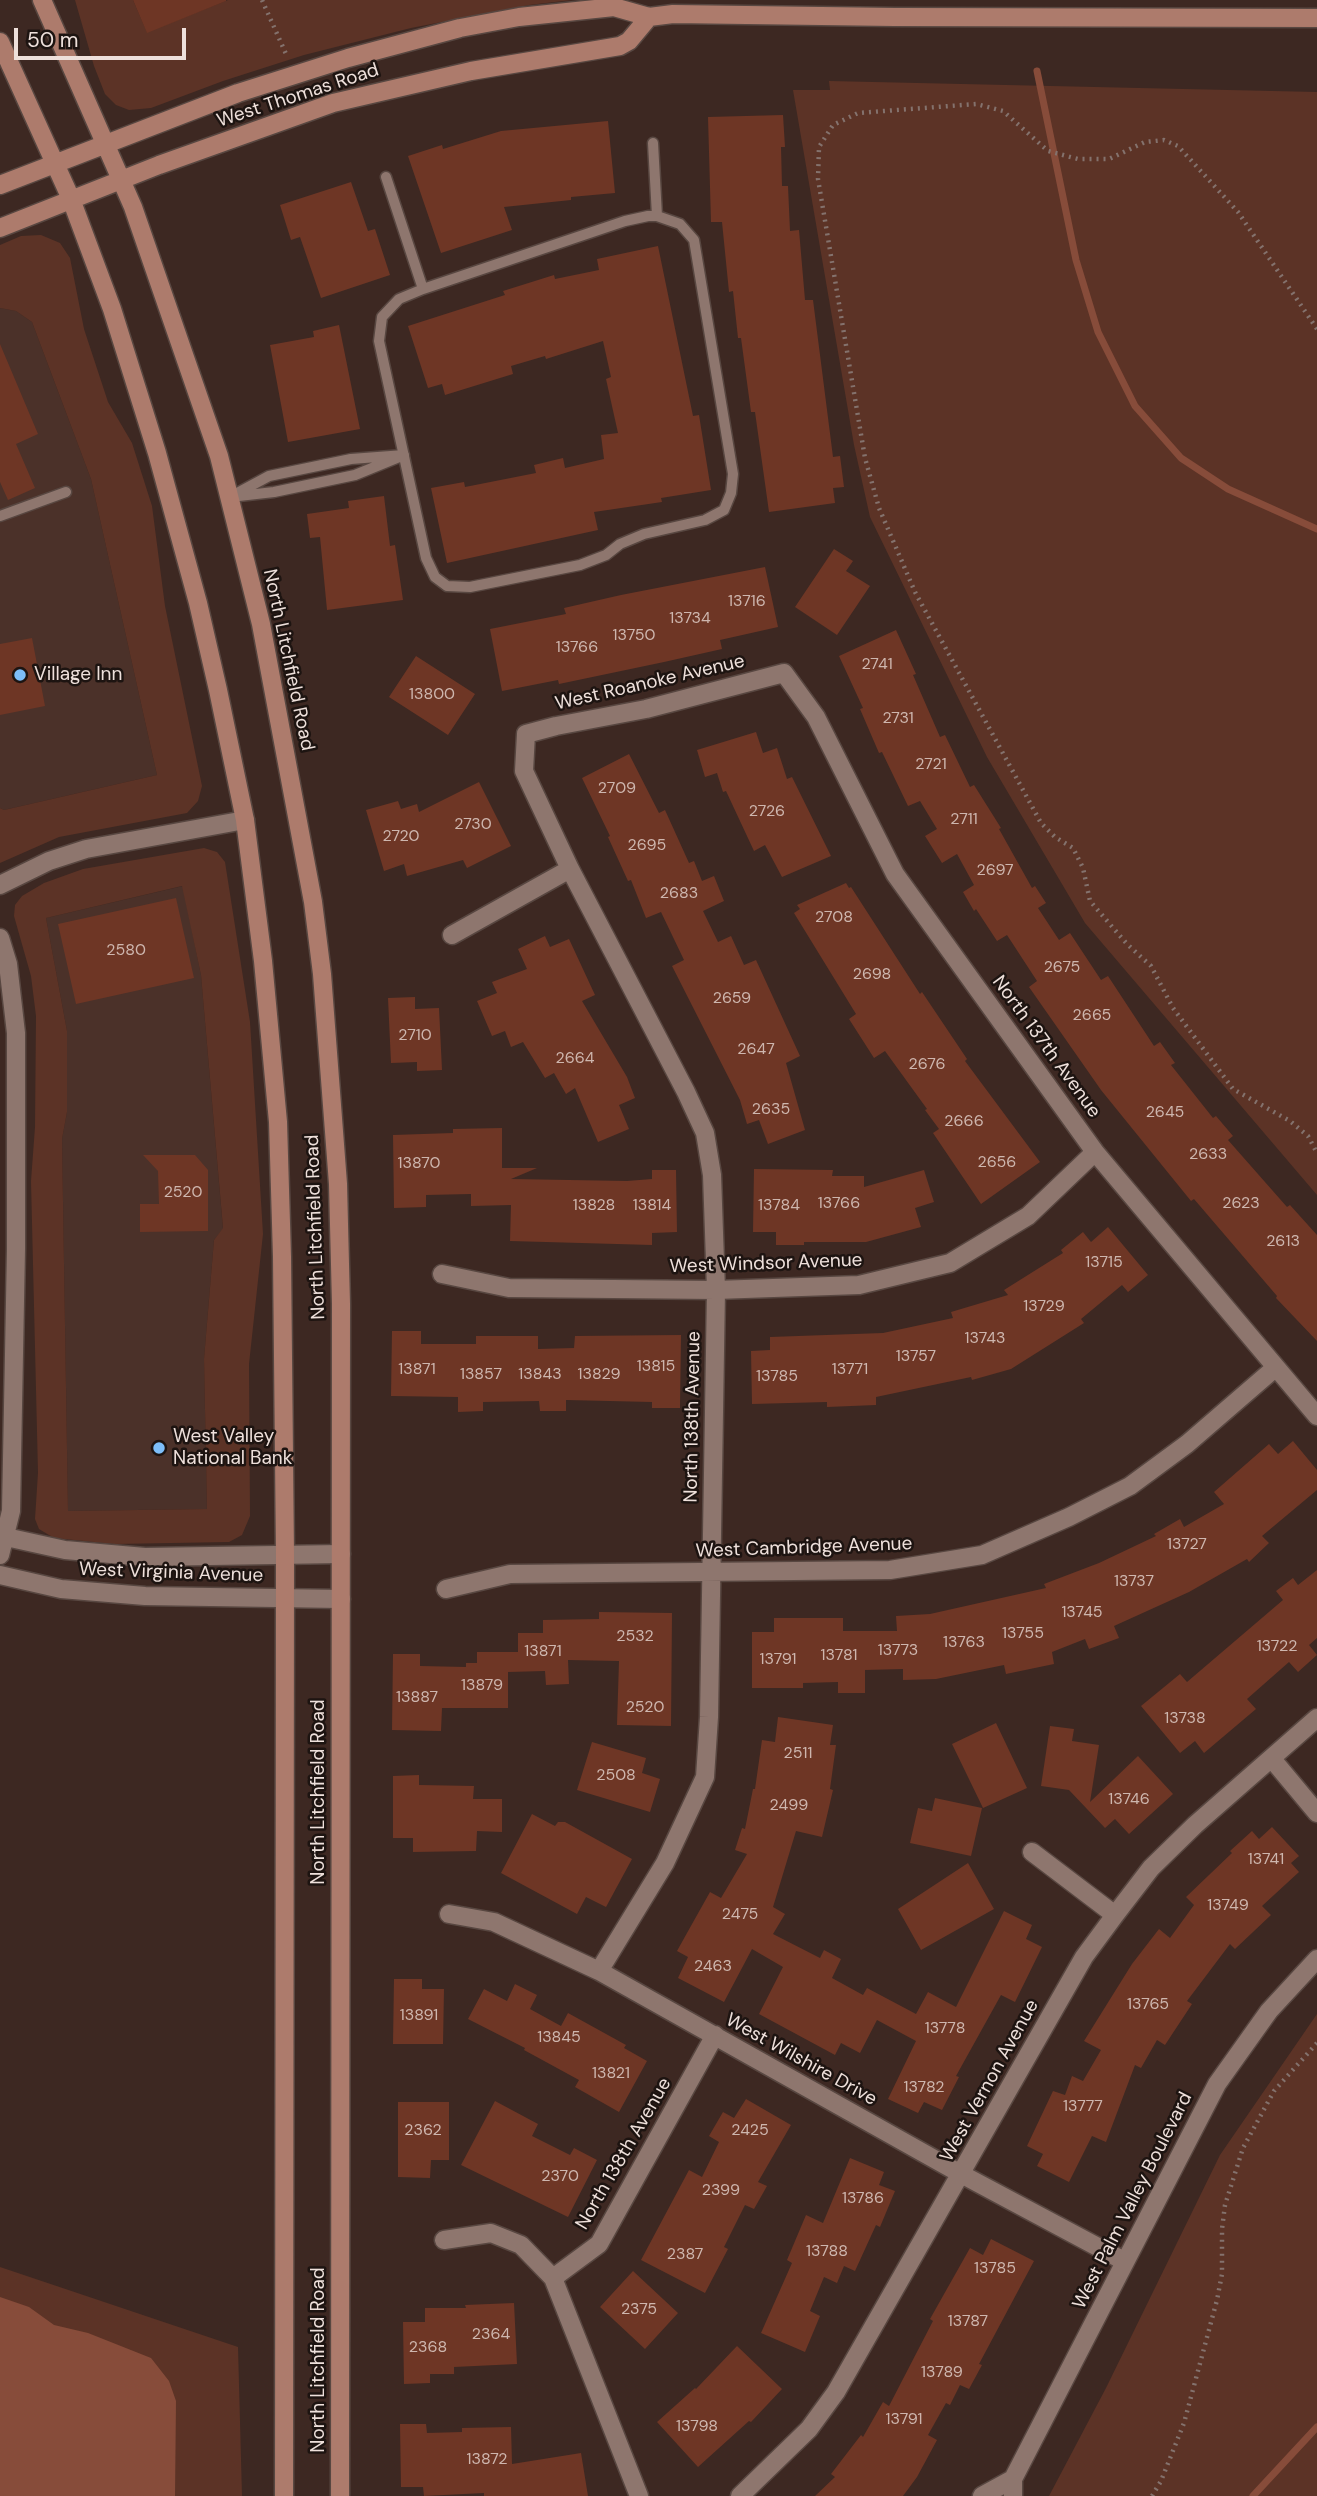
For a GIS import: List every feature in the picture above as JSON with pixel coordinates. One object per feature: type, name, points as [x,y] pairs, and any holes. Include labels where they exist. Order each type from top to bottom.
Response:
[{"type":"main road","name":"North Litchfield Road","points":[[42,0],[122,179],[212,435],[230,497],[261,624],[313,902],[322,974],[340,1248],[340,2496]]},
{"type":"main road","name":"West Thomas Road","points":[[0,185],[238,93],[348,58],[460,28],[519,17],[614,8],[649,17],[673,14],[1317,18]]},
{"type":"main road","name":"West Thomas Road","points":[[0,228],[71,198],[333,103],[471,71],[621,46],[629,41],[649,17]]},
{"type":"main road","name":"North Litchfield Road","points":[[0,43],[71,198],[112,309],[173,510],[209,653],[245,820],[263,961],[278,1122],[282,1257],[285,1555],[284,2496]]},
{"type":"street","name":"West Roanoke Avenue","points":[[526,734],[646,709],[784,673]]},
{"type":"street","name":"North 137th Avenue","points":[[784,673],[816,717],[895,874],[1095,1152],[1317,1416]]},
{"type":"street","name":"North 138th Avenue","points":[[526,734],[524,771],[570,869],[687,1092],[705,1133],[712,1175],[716,1290],[709,1717],[705,1777],[665,1863],[599,1971]]},
{"type":"street","points":[[0,885],[49,861],[86,849],[245,820]]},
{"type":"street","points":[[452,935],[570,869]]},
{"type":"street","points":[[0,939],[8,964],[16,1033],[8,1249],[11,1511],[0,1555]]},
{"type":"street","name":"West Windsor Avenue","points":[[442,1274],[509,1288],[716,1290],[859,1285],[950,1262],[1028,1216],[1095,1152]]},
{"type":"street","name":"West Cambridge Avenue","points":[[446,1589],[510,1574],[890,1570],[982,1555],[1069,1517],[1130,1486],[1188,1444],[1275,1368]]},
{"type":"street","name":"West Virginia Avenue","points":[[6,1537],[65,1550],[145,1557],[341,1554]]},
{"type":"street","name":"West Virginia Avenue","points":[[0,1575],[61,1589],[131,1595],[341,1598]]},
{"type":"street","name":"West Vernon Avenue","points":[[740,2496],[809,2428],[836,2392],[1084,1957],[1115,1915],[1150,1868],[1317,1718]]},
{"type":"street","points":[[1272,1759],[1317,1813]]},
{"type":"street","points":[[1032,1852],[1115,1915]]},
{"type":"street","name":"West Wilshire Drive","points":[[449,1914],[494,1922],[599,1971],[1124,2262]]},
{"type":"street","name":"West Palm Valley Boulevard","points":[[982,2496],[1013,2487],[1124,2262],[1217,2084],[1269,2011],[1317,1959]]},
{"type":"street","name":"North 138th Avenue","points":[[553,2278],[599,2244],[715,2035]]},
{"type":"street","points":[[444,2240],[491,2233],[521,2245],[553,2278],[639,2496]]},
{"type":"lane","points":[[653,143],[657,216]]},
{"type":"lane","points":[[386,177],[423,289]]},
{"type":"lane","points":[[657,216],[680,224],[694,240],[733,474],[731,493],[724,510],[705,520],[644,534],[620,544],[606,555],[580,565],[470,587],[447,586],[435,577],[426,558],[379,341],[382,317],[400,299],[423,289],[625,221],[657,216]]},
{"type":"lane","points":[[230,497],[269,476],[333,463],[404,455]]},
{"type":"lane","points":[[230,497],[274,492],[355,475],[404,455]]},
{"type":"lane","points":[[333,463],[337,479]]},
{"type":"lane","points":[[0,516],[66,492]]},
{"type":"path","points":[[262,0],[286,54]]},
{"type":"path","points":[[1317,329],[1238,212],[1178,146],[1164,140],[1145,142],[1109,159],[1078,159],[1048,151],[1003,111],[976,104],[858,113],[833,125],[819,147],[818,179],[865,458],[879,508],[915,592],[1041,823],[1055,837],[1073,848],[1083,867],[1090,901],[1127,944],[1151,966],[1172,1008],[1233,1089],[1290,1121],[1308,1136],[1317,1153]]},
{"type":"path","points":[[1152,2496],[1161,2481],[1184,2423],[1217,2300],[1222,2274],[1222,2230],[1226,2205],[1243,2148],[1274,2091],[1317,2043]]},
{"type":"shaded area","points":[[75,0],[133,0],[147,32],[228,0],[572,0],[529,5],[411,28],[304,55],[151,108],[129,110],[116,105],[105,94]]},
{"type":"shaded area","points":[[829,81],[1317,92],[1317,1195],[1085,923],[987,757],[870,517],[854,445],[793,90],[830,90]]},
{"type":"shaded area","points":[[41,235],[60,243],[70,258],[84,329],[108,402],[132,443],[152,506],[165,606],[202,786],[198,801],[187,813],[59,837],[0,863],[0,808],[4,810],[157,775],[91,479],[32,322],[16,311],[0,308],[0,245],[21,236]]},
{"type":"shaded area","points":[[0,308],[16,311],[32,322],[91,479],[157,775],[4,810],[0,808]]},
{"type":"shaded area","points":[[204,848],[217,852],[225,862],[250,1022],[263,1234],[249,1364],[250,1516],[242,1535],[229,1542],[115,1544],[54,1538],[39,1529],[35,1519],[38,1473],[31,1181],[35,1127],[36,1016],[31,976],[14,916],[15,905],[22,896],[44,883],[83,869]],"holes":[[[182,886],[201,975],[223,1228],[214,1240],[204,1359],[207,1509],[68,1511],[62,1139],[67,1112],[67,1031],[46,918]]]},
{"type":"shaded area","points":[[183,886],[201,975],[223,1229],[214,1240],[204,1359],[207,1509],[68,1511],[62,1139],[67,1112],[67,1031],[46,918]]},
{"type":"shaded area","points":[[1317,2014],[1317,2496],[1049,2496],[1106,2388],[1220,2155]]},
{"type":"shaded area","points":[[0,2267],[238,2347],[242,2496],[0,2496]]},
{"type":"shaded area","points":[[0,2297],[29,2307],[54,2325],[88,2333],[151,2358],[169,2381],[176,2401],[175,2496],[0,2496]]},
{"type":"building","points":[[133,0],[226,0],[226,1],[147,33]]},
{"type":"building","points":[[783,115],[785,147],[781,147],[782,186],[788,186],[790,231],[799,230],[805,300],[813,300],[833,457],[840,456],[844,487],[833,488],[835,503],[769,512],[755,412],[751,412],[741,338],[738,338],[733,291],[729,292],[722,222],[711,222],[708,117]]},
{"type":"building","points":[[608,121],[615,193],[504,207],[512,230],[441,253],[408,156],[442,145],[443,149],[501,131]]},
{"type":"building","points":[[351,182],[368,231],[375,229],[390,275],[321,298],[300,237],[291,240],[280,205]]},
{"type":"building","points":[[658,246],[693,416],[699,415],[711,490],[661,498],[662,502],[594,512],[598,530],[447,563],[431,488],[464,482],[465,487],[536,473],[534,465],[563,458],[565,468],[604,459],[601,435],[618,433],[606,379],[611,377],[603,341],[546,359],[545,356],[511,366],[513,374],[445,395],[442,384],[428,388],[408,326],[505,295],[503,291],[554,275],[555,279],[599,270],[597,259]]},
{"type":"building","points":[[339,325],[360,429],[288,442],[270,345],[314,337],[313,331]]},
{"type":"building","points":[[0,344],[38,434],[16,444],[35,488],[8,500],[0,482]]},
{"type":"building","points":[[384,496],[390,546],[395,545],[403,600],[327,610],[320,537],[310,538],[307,514],[349,508],[348,501]]},
{"type":"building","points":[[834,549],[853,561],[846,571],[870,586],[837,635],[795,607]]},
{"type":"building","points":[[765,567],[778,627],[720,640],[722,649],[559,684],[558,680],[502,691],[490,629],[566,614],[564,608],[621,595]]},
{"type":"building","points":[[896,630],[940,737],[945,735],[970,787],[974,785],[1001,828],[999,829],[1032,888],[1035,886],[1046,903],[1038,908],[1059,940],[1070,933],[1101,980],[1108,976],[1154,1046],[1160,1042],[1175,1063],[1171,1065],[1213,1118],[1216,1116],[1233,1136],[1228,1140],[1287,1207],[1290,1205],[1317,1235],[1317,1341],[1276,1298],[1194,1199],[1191,1201],[1101,1090],[1029,987],[1037,981],[1007,935],[997,941],[976,909],[974,911],[963,892],[974,885],[957,854],[942,863],[925,836],[937,829],[920,801],[908,806],[882,752],[879,753],[860,709],[863,708],[839,656]]},
{"type":"building","name":"Village Inn","points":[[32,638],[45,706],[0,715],[0,644]]},
{"type":"building","points":[[416,656],[475,694],[448,735],[389,697]]},
{"type":"building","points":[[756,732],[763,753],[777,748],[787,779],[792,777],[831,856],[782,877],[765,845],[754,851],[726,791],[723,792],[717,773],[705,777],[697,750]]},
{"type":"building","points":[[629,754],[659,813],[665,810],[689,863],[694,861],[702,881],[714,876],[724,901],[703,911],[718,942],[731,936],[744,965],[756,960],[800,1056],[786,1063],[805,1130],[768,1144],[759,1120],[747,1124],[740,1100],[672,966],[684,960],[661,912],[646,918],[631,880],[628,881],[582,778]]},
{"type":"building","points":[[479,782],[511,846],[467,868],[463,860],[407,876],[404,864],[384,871],[366,810],[398,801],[401,809],[417,804],[419,812]]},
{"type":"building","points":[[846,883],[967,1059],[965,1061],[1040,1162],[981,1204],[933,1133],[939,1129],[925,1110],[927,1109],[885,1051],[874,1058],[849,1019],[856,1014],[794,913],[800,909],[797,905]]},
{"type":"building","points":[[176,898],[194,978],[76,1004],[58,924]]},
{"type":"building","points":[[545,936],[550,947],[569,939],[595,995],[582,1001],[627,1077],[635,1098],[619,1105],[629,1129],[598,1142],[575,1088],[566,1094],[554,1073],[545,1078],[523,1042],[511,1047],[505,1031],[492,1036],[477,1001],[497,993],[492,982],[527,969],[518,949]]},
{"type":"building","points":[[415,997],[415,1009],[439,1008],[442,1070],[417,1071],[417,1062],[391,1063],[388,998]]},
{"type":"building","points":[[502,1128],[502,1168],[537,1168],[511,1179],[627,1181],[652,1179],[652,1170],[676,1170],[677,1232],[652,1233],[652,1245],[510,1241],[511,1205],[471,1206],[471,1194],[426,1195],[426,1207],[394,1208],[393,1135],[453,1133],[453,1129]]},
{"type":"building","points":[[143,1155],[195,1155],[208,1170],[208,1231],[140,1232],[140,1204],[159,1204],[158,1171]]},
{"type":"building","points":[[754,1169],[833,1170],[832,1176],[864,1176],[864,1187],[924,1170],[934,1202],[915,1208],[921,1227],[866,1242],[776,1245],[776,1232],[753,1232]]},
{"type":"building","points":[[1108,1227],[1148,1275],[1128,1292],[1122,1285],[1081,1319],[1084,1323],[1011,1369],[972,1380],[971,1377],[876,1397],[876,1405],[827,1407],[827,1402],[752,1404],[751,1351],[770,1350],[770,1337],[883,1333],[953,1318],[951,1312],[1008,1295],[1004,1290],[1063,1253],[1061,1250],[1083,1232],[1091,1242]]},
{"type":"building","points":[[392,1331],[421,1331],[421,1344],[476,1344],[476,1336],[538,1336],[538,1349],[574,1348],[575,1336],[681,1335],[680,1408],[652,1408],[652,1402],[566,1400],[566,1411],[540,1411],[539,1401],[483,1402],[483,1411],[458,1412],[458,1397],[391,1396]]},
{"type":"building","points":[[1293,1441],[1317,1470],[1317,1490],[1262,1536],[1269,1543],[1249,1562],[1247,1559],[1189,1592],[1114,1626],[1119,1638],[1089,1649],[1085,1639],[1052,1652],[1054,1664],[1006,1674],[1004,1665],[936,1679],[903,1680],[903,1669],[865,1670],[865,1693],[838,1693],[838,1682],[803,1683],[803,1688],[752,1688],[752,1632],[774,1632],[774,1618],[843,1618],[843,1631],[897,1631],[896,1616],[930,1614],[1046,1588],[1044,1584],[1099,1563],[1156,1536],[1154,1534],[1180,1519],[1184,1527],[1224,1504],[1214,1492],[1269,1444],[1278,1454]]},
{"type":"building","points":[[1317,1570],[1317,1638],[1309,1645],[1317,1655],[1298,1672],[1289,1662],[1247,1699],[1256,1709],[1204,1753],[1195,1741],[1180,1753],[1141,1706],[1180,1674],[1187,1682],[1283,1600],[1276,1591],[1293,1578],[1298,1585]]},
{"type":"building","points":[[599,1612],[672,1613],[671,1726],[617,1725],[619,1661],[568,1660],[569,1684],[546,1685],[545,1671],[508,1672],[508,1708],[442,1708],[441,1731],[392,1730],[393,1654],[420,1654],[420,1666],[466,1667],[466,1663],[477,1663],[477,1652],[518,1652],[518,1633],[543,1633],[543,1620],[599,1619]]},
{"type":"building","points":[[778,1717],[833,1725],[830,1745],[836,1745],[830,1789],[833,1790],[822,1837],[796,1831],[773,1907],[785,1914],[773,1934],[820,1958],[824,1950],[841,1959],[832,1978],[863,1995],[867,1988],[916,2014],[928,1992],[956,2007],[1004,1911],[1032,1925],[1026,1939],[1042,1947],[1015,2002],[1001,1995],[956,2076],[959,2077],[942,2110],[924,2102],[918,2113],[888,2099],[916,2041],[877,2020],[860,2053],[841,2043],[835,2055],[759,2014],[783,1967],[752,1949],[724,2002],[678,1978],[688,1957],[677,1951],[687,1933],[710,1892],[721,1898],[747,1854],[735,1850],[742,1828],[745,1829],[755,1789],[762,1740],[775,1742]]},
{"type":"building","points":[[996,1723],[1027,1788],[983,1808],[952,1744]]},
{"type":"building","points":[[1050,1726],[1074,1729],[1072,1741],[1099,1745],[1090,1802],[1138,1756],[1173,1794],[1129,1834],[1115,1819],[1105,1828],[1069,1790],[1041,1786]]},
{"type":"building","points":[[592,1742],[646,1758],[642,1773],[660,1779],[650,1812],[577,1790]]},
{"type":"building","points":[[419,1775],[419,1785],[474,1786],[473,1799],[502,1799],[502,1832],[477,1831],[476,1851],[413,1852],[413,1838],[393,1838],[393,1776]]},
{"type":"building","points":[[935,1798],[982,1808],[971,1856],[910,1843],[918,1808],[932,1811]]},
{"type":"building","points":[[532,1814],[555,1826],[558,1822],[565,1822],[632,1859],[606,1907],[586,1897],[577,1914],[501,1873]]},
{"type":"building","points":[[1272,1827],[1299,1856],[1291,1863],[1299,1872],[1262,1906],[1271,1915],[1235,1949],[1230,1944],[1187,2001],[1192,2004],[1165,2045],[1157,2040],[1141,2068],[1135,2065],[1106,2142],[1092,2136],[1069,2182],[1037,2166],[1043,2154],[1027,2146],[1053,2091],[1065,2095],[1072,2076],[1083,2081],[1101,2050],[1084,2041],[1132,1964],[1159,1929],[1170,1938],[1194,1905],[1186,1897],[1232,1853],[1230,1851],[1252,1831],[1259,1839]]},
{"type":"building","points":[[968,1863],[994,1909],[921,1950],[898,1909]]},
{"type":"building","points":[[394,1979],[422,1979],[422,1989],[444,1989],[443,2044],[393,2044]]},
{"type":"building","points":[[515,1984],[537,1995],[530,2009],[561,2026],[568,2013],[626,2045],[624,2048],[647,2061],[619,2112],[575,2087],[579,2080],[468,2019],[484,1989],[507,2001]]},
{"type":"building","points":[[746,2099],[791,2125],[758,2182],[767,2186],[754,2209],[745,2205],[724,2247],[728,2249],[705,2293],[641,2260],[689,2170],[702,2177],[719,2142],[709,2136],[723,2112],[734,2118]]},
{"type":"building","points":[[495,2101],[538,2124],[532,2136],[570,2155],[574,2148],[597,2160],[568,2217],[461,2165]]},
{"type":"building","points":[[398,2102],[449,2102],[449,2160],[431,2160],[430,2178],[398,2177]]},
{"type":"building","points":[[850,2158],[884,2172],[879,2185],[895,2191],[880,2227],[876,2225],[855,2271],[844,2266],[837,2283],[824,2277],[810,2311],[820,2316],[805,2352],[761,2333],[792,2263],[787,2260],[806,2215],[823,2223]]},
{"type":"building","points":[[991,2239],[1034,2261],[979,2364],[982,2365],[969,2389],[960,2385],[950,2405],[946,2403],[928,2435],[937,2440],[917,2477],[903,2496],[815,2496],[835,2477],[831,2474],[861,2435],[863,2437],[883,2402],[889,2406],[933,2321],[930,2319],[970,2248],[983,2255]]},
{"type":"building","points":[[633,2271],[678,2313],[645,2349],[600,2307]]},
{"type":"building","points":[[514,2303],[517,2364],[454,2367],[454,2374],[430,2374],[430,2383],[404,2384],[403,2322],[425,2322],[425,2308],[466,2308],[465,2305]]},
{"type":"building","points":[[737,2346],[782,2389],[751,2422],[698,2467],[657,2422],[696,2389]]},
{"type":"building","points":[[400,2424],[426,2424],[427,2433],[462,2432],[462,2428],[511,2427],[512,2464],[581,2453],[588,2496],[484,2496],[484,2493],[424,2496],[423,2487],[401,2487]]},
{"type":"waterway","points":[[1037,71],[1076,260],[1098,332],[1135,406],[1181,458],[1228,489],[1317,529]]},
{"type":"waterway","points":[[1253,2496],[1317,2427]]},
{"type":"place","name":"Village Inn","points":[[20,675]]},
{"type":"place","name":"West Valley National Bank","points":[[159,1448]]}]
